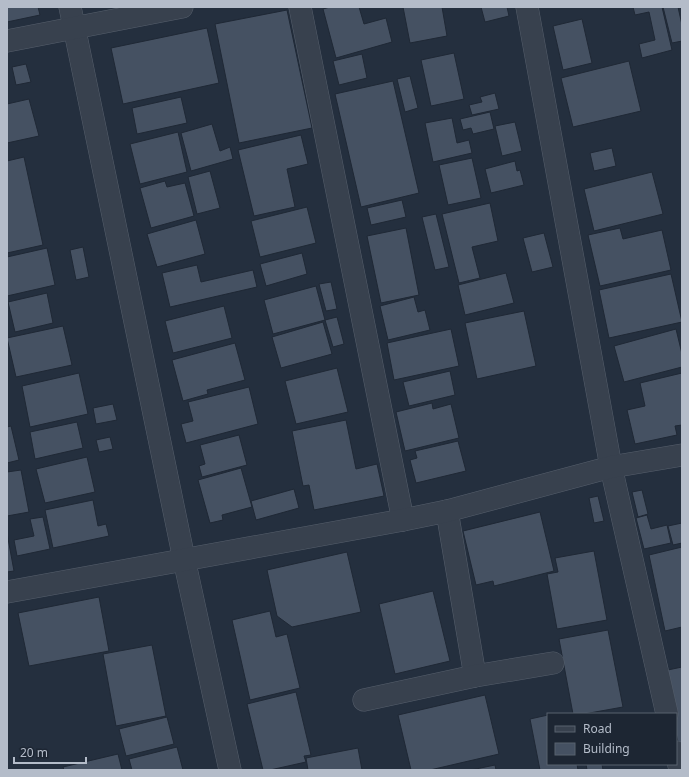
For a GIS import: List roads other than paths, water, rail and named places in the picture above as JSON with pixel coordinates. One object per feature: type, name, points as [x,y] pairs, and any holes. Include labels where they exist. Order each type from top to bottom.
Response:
[{"type":"street","points":[[7,41],[72,17],[182,7]]},
{"type":"street","points":[[300,7],[403,520]]},
{"type":"street","points":[[527,7],[611,467],[667,713]]},
{"type":"street","points":[[72,17],[184,559],[230,770]]},
{"type":"street","points":[[7,592],[403,520],[447,511],[611,467],[682,455]]},
{"type":"street","points":[[447,511],[475,676]]},
{"type":"street","points":[[364,700],[475,676],[553,663]]},
{"type":"street","points":[[677,756],[680,770]]}]
